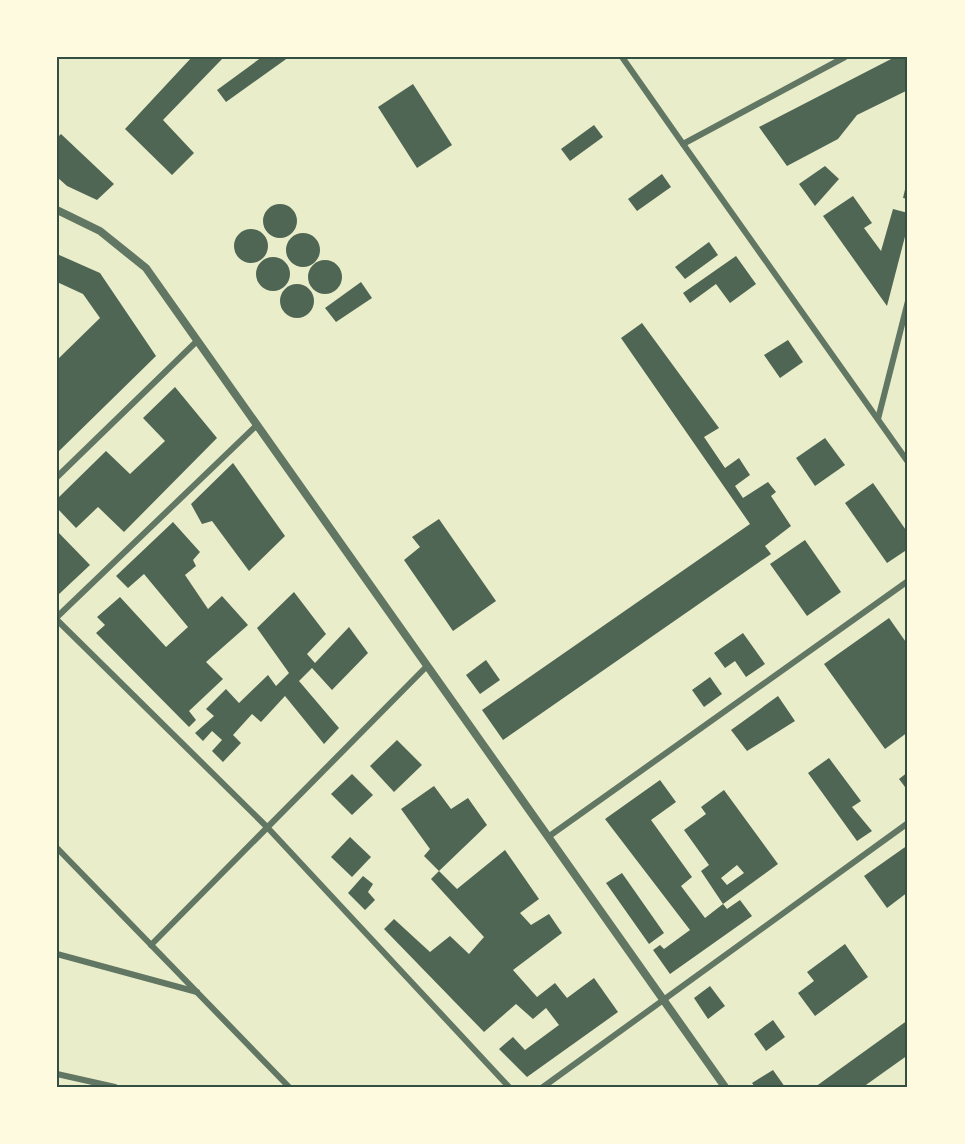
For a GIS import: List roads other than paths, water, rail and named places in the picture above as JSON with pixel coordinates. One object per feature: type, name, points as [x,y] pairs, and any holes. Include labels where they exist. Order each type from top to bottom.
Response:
[{"type":"street","points":[[622,57],[908,462]]},
{"type":"street","points":[[683,144],[845,57]]},
{"type":"street","points":[[57,210],[100,231],[146,268],[725,1087]]},
{"type":"street","points":[[878,419],[908,301]]},
{"type":"street","points":[[57,477],[197,341]]},
{"type":"street","points":[[257,425],[57,619],[267,827],[509,1087]]},
{"type":"street","points":[[548,837],[908,581]]},
{"type":"street","points":[[151,945],[427,666]]},
{"type":"street","points":[[543,1087],[908,823]]},
{"type":"street","points":[[57,848],[290,1087]]},
{"type":"street","points":[[57,954],[197,992]]},
{"type":"street","points":[[57,1074],[115,1087]]}]
